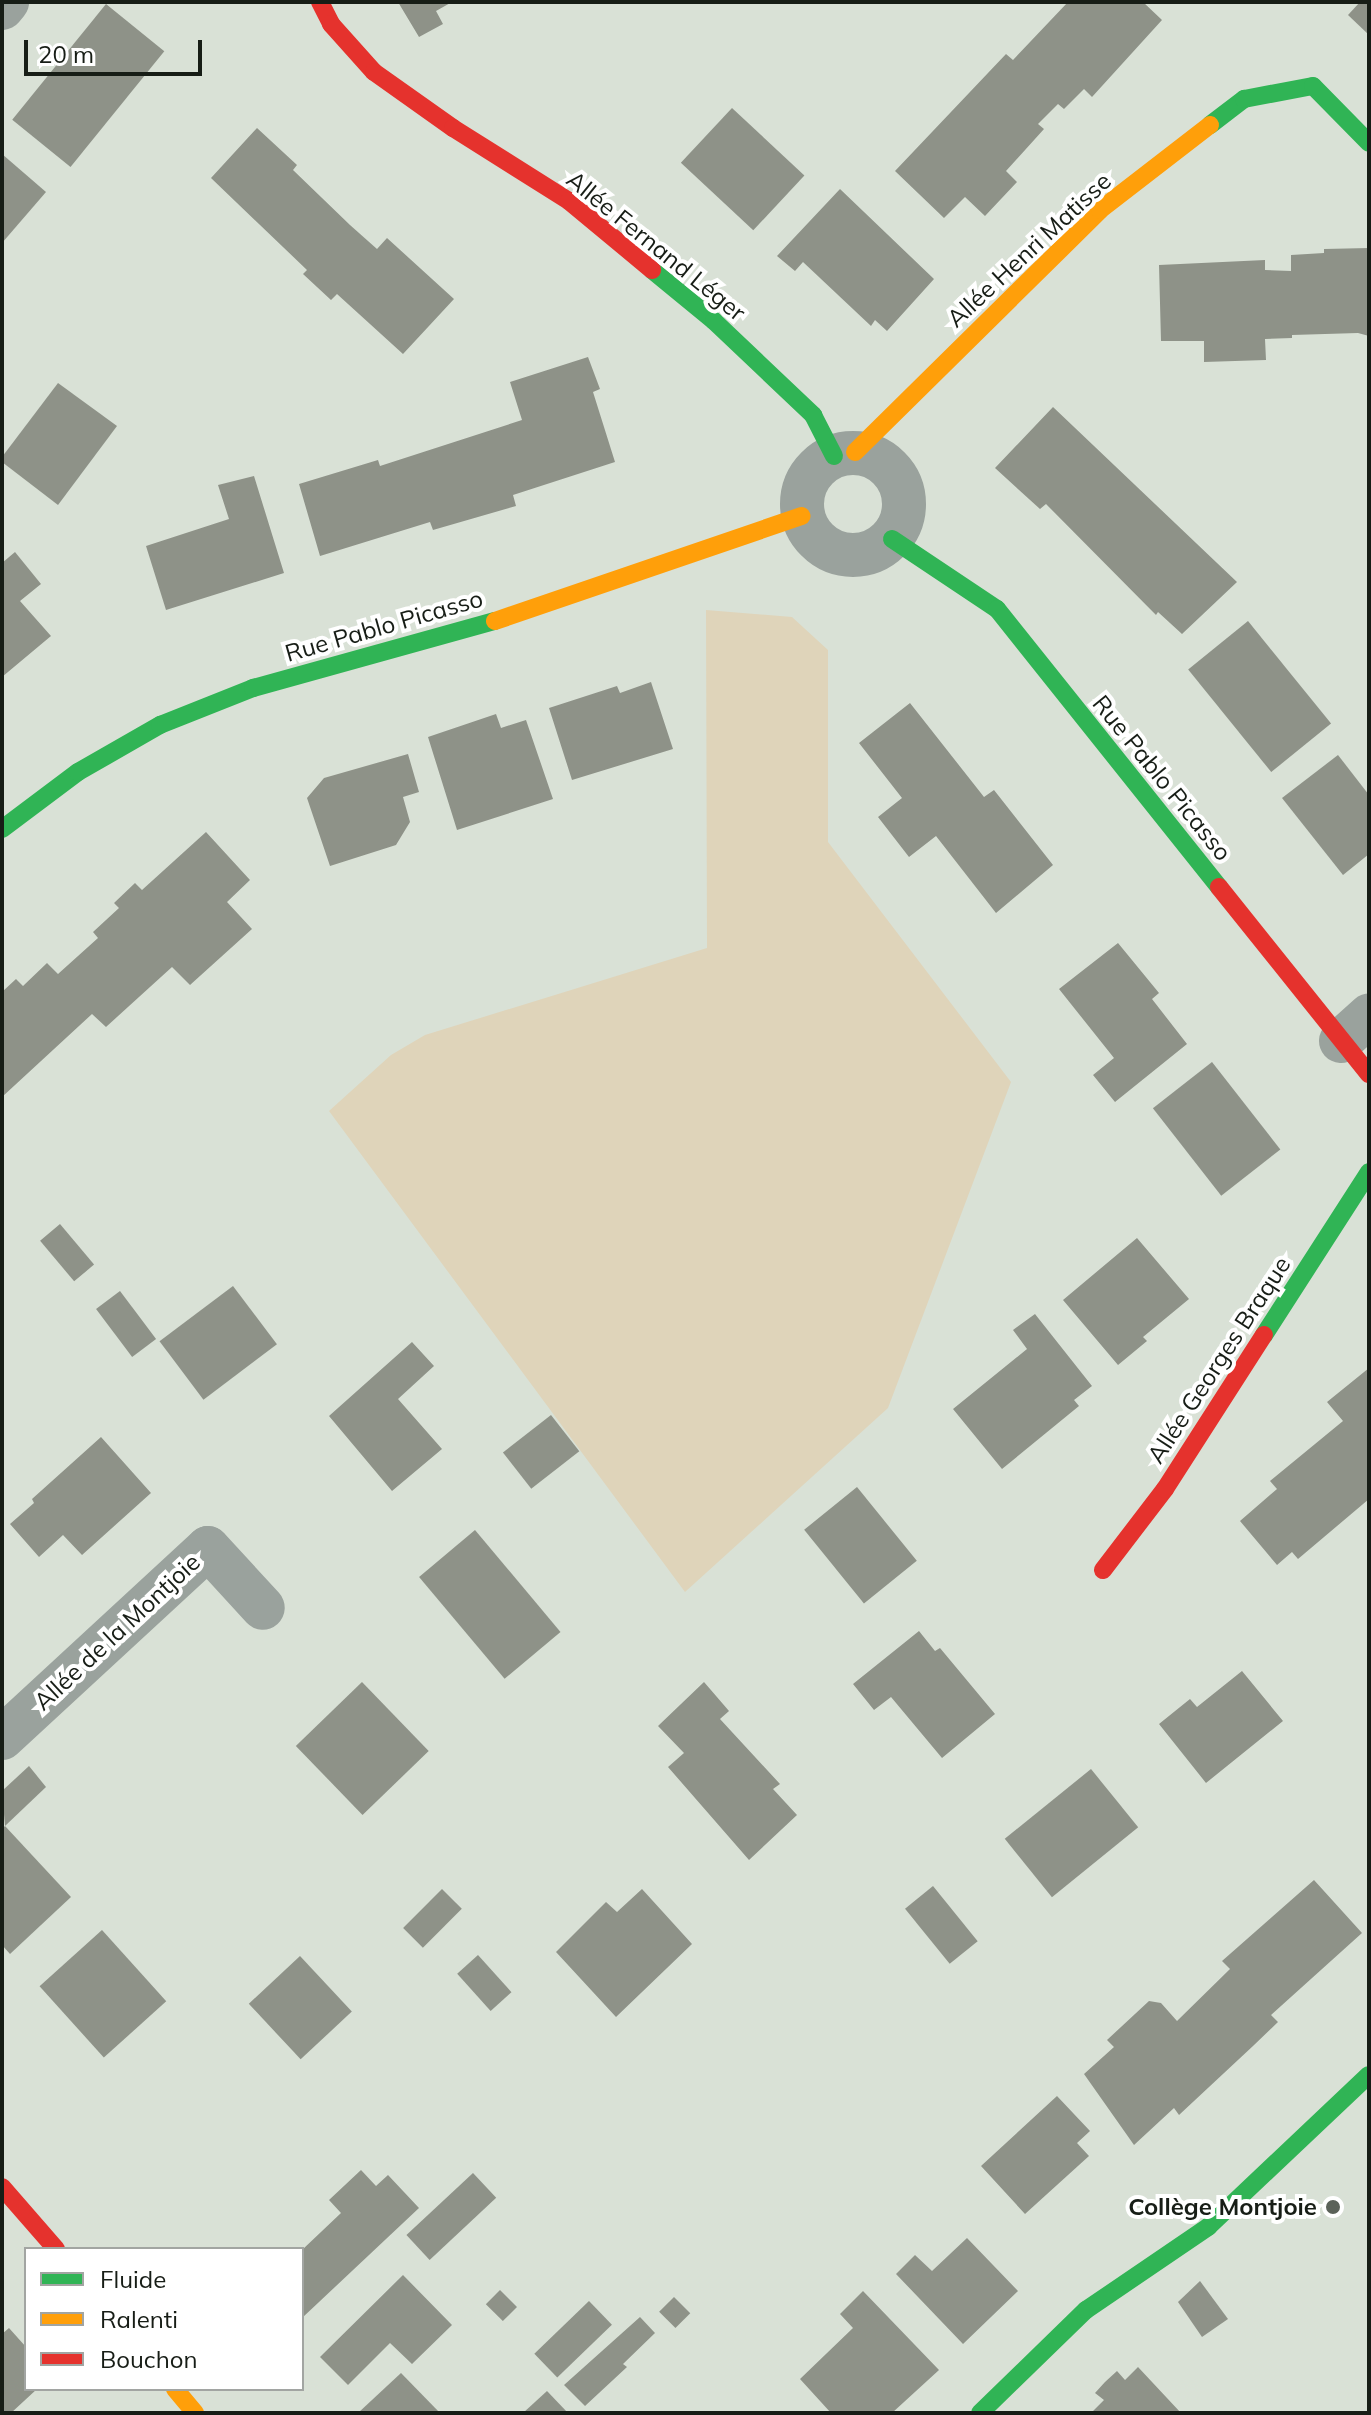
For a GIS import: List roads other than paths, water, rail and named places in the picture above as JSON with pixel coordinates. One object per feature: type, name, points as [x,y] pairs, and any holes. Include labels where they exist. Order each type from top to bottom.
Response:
[{"type":"street","points":[[2,8],[7,2]]},
{"type":"street","name":"Allée Fernand Léger","points":[[320,2],[331,24],[374,72],[453,128],[569,201],[714,321],[813,415],[844,454]]},
{"type":"street","name":"Allée Henri Matisse","points":[[844,454],[1100,210],[1244,99],[1313,86],[1369,143]]},
{"type":"street","points":[[844,454],[874,457],[894,471],[904,490],[905,513],[892,539],[872,553],[852,556],[829,551],[808,532],[802,516],[806,482],[819,465],[844,454]]},
{"type":"street","name":"Rue Pablo Picasso","points":[[2,829],[78,772],[160,725],[214,703],[253,688],[477,627],[802,516]]},
{"type":"street","name":"Rue Pablo Picasso","points":[[892,539],[997,609],[1355,1028],[1369,1074]]},
{"type":"street","name":"Allée Georges Braque","points":[[1103,1570],[1165,1489],[1369,1172]]},
{"type":"street","name":"Allée de la Montjoie","points":[[2,1738],[208,1548],[263,1608]]},
{"type":"street","points":[[980,2413],[1086,2310],[1208,2227],[1369,2075]]},
{"type":"street","points":[[7,2204],[54,2247]]},
{"type":"street","points":[[177,2391],[195,2413]]},
{"type":"place","name":"Collège Montjoie","points":[[1333,2207]]}]
